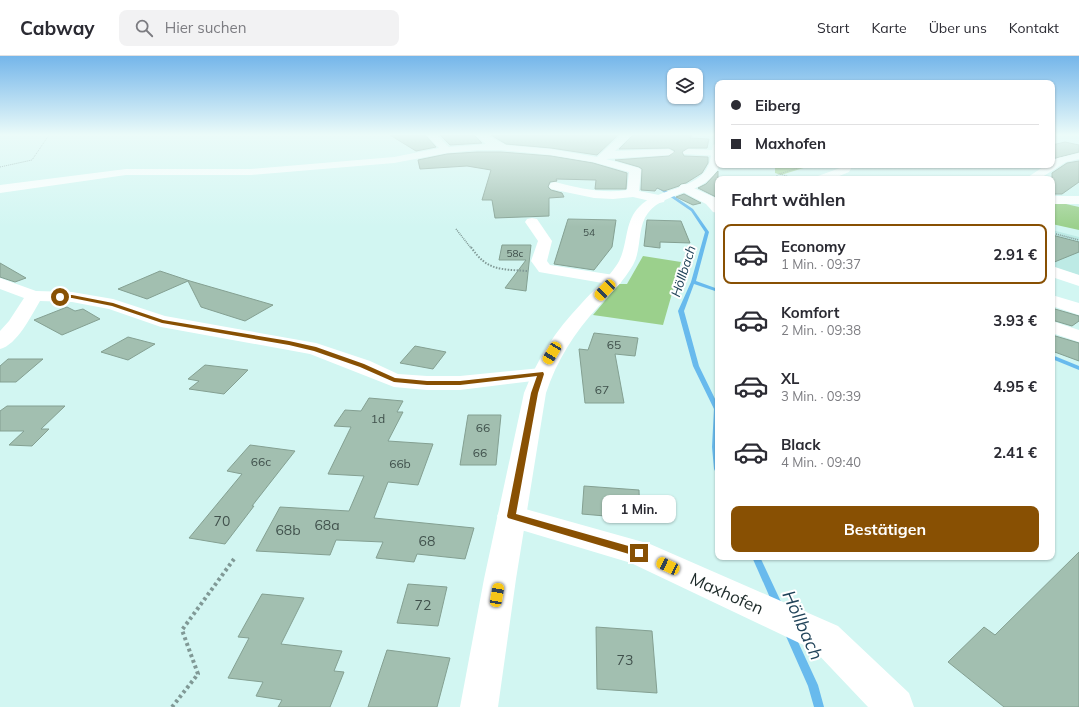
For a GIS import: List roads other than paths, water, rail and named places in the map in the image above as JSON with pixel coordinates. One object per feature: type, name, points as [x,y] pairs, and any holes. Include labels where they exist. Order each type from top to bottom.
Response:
[{"type":"street","points":[[0,189],[126,172],[251,172],[330,165]]},
{"type":"street","points":[[622,165],[635,170],[633,193]]},
{"type":"street","points":[[479,707],[511,516],[535,393],[541,374],[560,340],[587,308],[614,280],[626,264],[631,253],[634,232],[639,215],[649,205],[702,180],[710,172],[714,165]]},
{"type":"street","points":[[830,176],[845,170],[846,168]]},
{"type":"street","points":[[1036,176],[1049,168]]},
{"type":"street","points":[[555,186],[577,192],[597,195],[620,196],[633,193],[671,194],[711,201],[715,206]]},
{"type":"street","points":[[1055,200],[1079,200]]},
{"type":"street","points":[[532,222],[545,241],[539,261],[545,269],[614,280]]},
{"type":"street","points":[[1055,272],[1079,281]]},
{"type":"street","points":[[0,284],[34,296],[72,297],[113,304],[162,321],[289,343],[329,354],[394,380],[427,383],[460,383],[541,374]]},
{"type":"street","points":[[0,343],[17,324],[34,296]]},
{"type":"street","points":[[1055,301],[1079,309]]},
{"type":"street","points":[[1055,328],[1079,336]]},
{"type":"street","name":"Maxhofen","points":[[511,516],[639,553],[826,638],[894,707]]},
{"type":"waterway","name":"Höllbach","points":[[657,186],[692,210],[707,232],[693,282]]},
{"type":"waterway","points":[[693,282],[715,290]]},
{"type":"waterway","name":"Höllbach","points":[[693,282],[681,311],[696,366],[715,405]]},
{"type":"waterway","points":[[1055,358],[1079,368]]},
{"type":"waterway","name":"Höllbach","points":[[757,560],[778,606]]},
{"type":"waterway","name":"Höllbach","points":[[790,634],[813,685],[819,707]]}]
